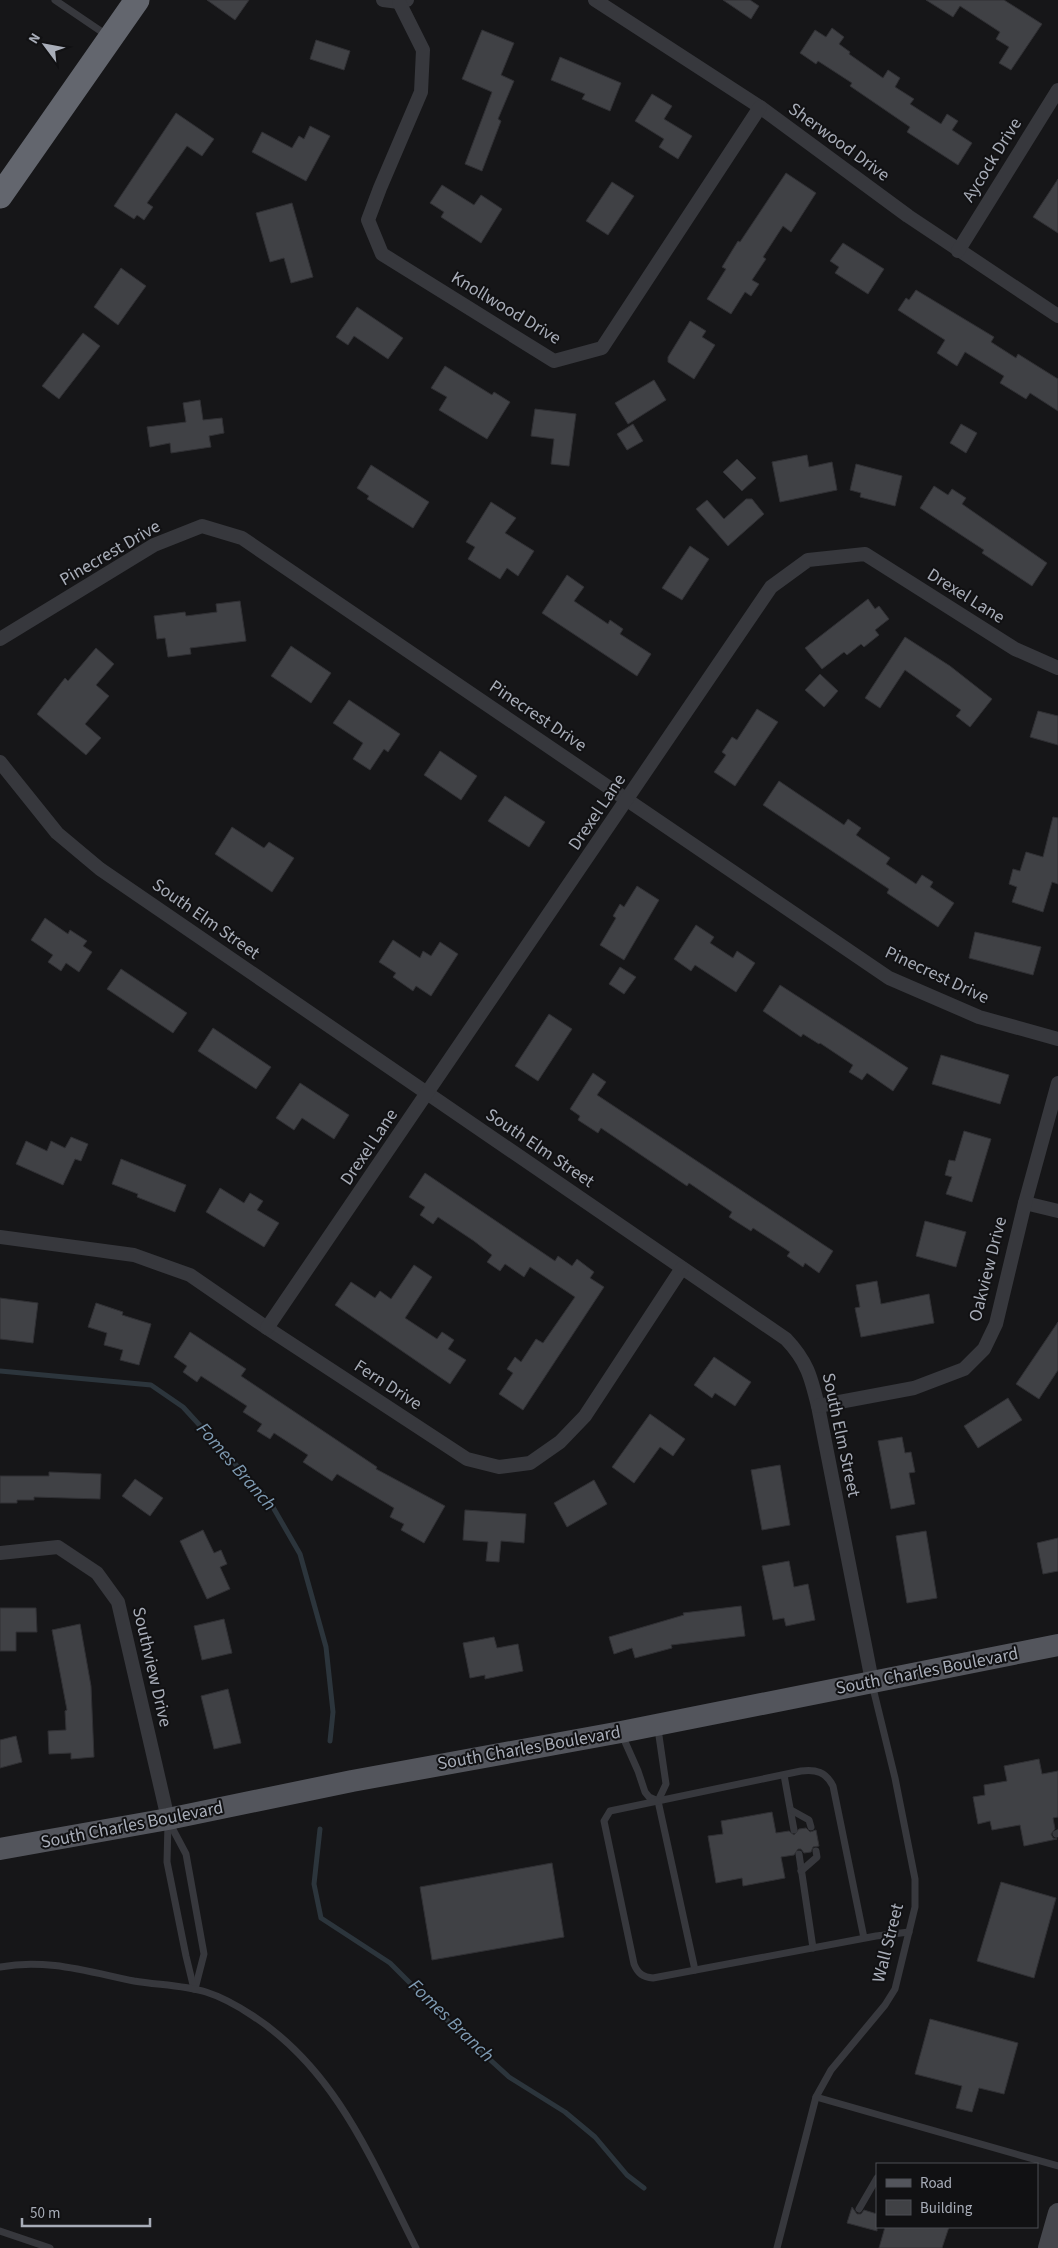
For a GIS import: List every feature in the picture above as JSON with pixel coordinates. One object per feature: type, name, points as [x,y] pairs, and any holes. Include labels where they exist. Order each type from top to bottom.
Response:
[{"type":"highway","points":[[0,196],[137,0]]},
{"type":"main road","name":"South Charles Boulevard","points":[[0,1849],[168,1819],[352,1781],[621,1732],[657,1723],[1058,1645]]},
{"type":"street","points":[[383,0],[404,1]]},
{"type":"street","name":"Sherwood Drive","points":[[595,0],[760,107],[958,250],[1058,316]]},
{"type":"street","name":"Knollwood Drive","points":[[404,1],[423,50],[421,92],[368,220],[382,254],[554,361],[602,348],[760,107]]},
{"type":"street","name":"Aycock Drive","points":[[958,250],[1058,90]]},
{"type":"street","name":"Pinecrest Drive","points":[[0,639],[154,545],[202,526],[242,538],[889,978],[979,1017],[1058,1039]]},
{"type":"street","name":"Drexel Lane","points":[[267,1328],[628,800],[771,587],[808,560],[865,554],[1015,649],[1058,668]]},
{"type":"street","name":"South Elm Street","points":[[0,762],[57,833],[100,869],[786,1339],[799,1353],[809,1370],[818,1406],[872,1681]]},
{"type":"street","name":"Oakview Drive","points":[[818,1406],[914,1388],[964,1368],[984,1348],[996,1324],[1025,1202],[1058,1083]]},
{"type":"street","points":[[1025,1202],[1058,1211]]},
{"type":"street","name":"Fern Drive","points":[[0,1237],[134,1255],[190,1275],[267,1328],[467,1459],[499,1467],[530,1463],[560,1442],[585,1416],[682,1268]]},
{"type":"street","name":"Southview Drive","points":[[0,1553],[58,1547],[97,1573],[118,1602],[168,1819]]},
{"type":"street","points":[[1048,2248],[1058,2213]]},
{"type":"lane","points":[[55,0],[110,38]]},
{"type":"lane","name":"Wall Street","points":[[777,2248],[816,2097],[831,2070],[885,2005],[895,1989],[915,1907],[915,1880],[872,1681]]},
{"type":"lane","points":[[657,1723],[666,1784],[658,1801],[695,1970]]},
{"type":"lane","points":[[621,1732],[645,1792],[649,1797],[658,1801]]},
{"type":"lane","points":[[864,1938],[833,1786],[829,1778],[820,1772],[811,1769],[610,1811],[604,1821],[634,1964],[637,1971],[644,1977],[653,1978],[864,1938],[909,1932]]},
{"type":"lane","points":[[784,1775],[794,1830]]},
{"type":"lane","points":[[790,1810],[809,1820],[811,1827]]},
{"type":"lane","points":[[168,1819],[186,1854],[204,1954],[195,1989]]},
{"type":"lane","points":[[168,1819],[167,1862],[186,1956],[195,1989]]},
{"type":"lane","points":[[801,1871],[817,1857],[816,1851]]},
{"type":"lane","points":[[799,1854],[813,1948]]},
{"type":"lane","points":[[0,1968],[30,1963],[49,1964],[143,1982],[195,1989],[220,1997],[272,2028],[313,2067],[349,2118],[416,2248]]},
{"type":"lane","points":[[816,2097],[1058,2166]]},
{"type":"lane","points":[[859,2209],[876,2180]]},
{"type":"lane","points":[[0,2231],[50,2248]]},
{"type":"building","points":[[207,0],[249,0],[235,20]]},
{"type":"building","points":[[723,0],[750,0],[759,6],[751,19]]},
{"type":"building","points":[[926,0],[1004,0],[1042,24],[1011,70],[999,63],[1009,47],[996,39],[1000,32],[960,6],[953,17]]},
{"type":"building","points":[[832,28],[844,37],[839,44],[850,52],[849,54],[883,78],[888,70],[900,78],[895,87],[914,99],[910,104],[941,124],[947,114],[958,121],[952,130],[972,143],[958,165],[907,132],[910,127],[850,86],[852,83],[818,61],[816,64],[800,53],[815,30],[826,37]]},
{"type":"building","points":[[482,30],[514,43],[501,75],[514,81],[498,119],[501,121],[482,171],[465,164],[492,92],[462,79]]},
{"type":"building","points":[[316,40],[350,51],[344,70],[310,59]]},
{"type":"building","points":[[560,57],[621,83],[610,111],[582,99],[585,94],[551,80]]},
{"type":"building","points":[[652,94],[672,106],[664,119],[692,136],[678,159],[659,147],[664,139],[635,121]]},
{"type":"building","points":[[176,113],[214,139],[202,156],[187,146],[147,203],[153,207],[144,220],[137,215],[134,219],[114,206]]},
{"type":"building","points":[[310,126],[330,136],[306,181],[252,152],[262,132],[292,148],[299,136],[304,139]]},
{"type":"building","points":[[786,173],[816,193],[791,232],[783,226],[763,257],[766,259],[752,280],[759,284],[751,296],[745,292],[731,314],[707,299],[726,269],[722,267],[738,241],[740,242]]},
{"type":"building","points":[[1058,179],[1058,233],[1033,217]]},
{"type":"building","points":[[612,182],[634,196],[608,235],[586,221]]},
{"type":"building","points":[[442,185],[474,205],[481,195],[502,209],[481,243],[441,217],[444,212],[430,203]]},
{"type":"building","points":[[292,203],[313,277],[291,283],[284,258],[270,262],[256,213]]},
{"type":"building","points":[[843,243],[884,269],[868,294],[835,273],[839,267],[830,261]]},
{"type":"building","points":[[121,268],[146,286],[118,325],[94,307]]},
{"type":"building","points":[[916,290],[994,337],[991,342],[1016,358],[1018,354],[1058,379],[1058,411],[1030,393],[1026,399],[1000,383],[1004,376],[965,352],[957,366],[937,353],[945,340],[898,310],[906,298],[909,300]]},
{"type":"building","points":[[357,307],[403,338],[388,359],[354,336],[348,345],[336,337]]},
{"type":"building","points":[[690,321],[706,331],[702,337],[715,345],[694,379],[668,362],[668,357]]},
{"type":"building","points":[[83,333],[100,346],[59,399],[42,386]]},
{"type":"building","points":[[445,366],[492,395],[494,392],[510,402],[487,439],[439,410],[447,397],[431,388]]},
{"type":"building","points":[[654,380],[666,400],[628,424],[615,403]]},
{"type":"building","points":[[200,400],[203,420],[222,418],[224,433],[209,436],[211,447],[171,453],[170,443],[150,447],[147,427],[186,422],[183,403]]},
{"type":"building","points":[[535,409],[576,414],[569,466],[551,464],[554,439],[531,436]]},
{"type":"building","points":[[633,424],[643,441],[627,450],[617,434]]},
{"type":"building","points":[[961,424],[977,433],[966,453],[950,443]]},
{"type":"building","points":[[807,455],[809,467],[832,462],[837,490],[780,502],[772,462]]},
{"type":"building","points":[[737,459],[756,478],[742,491],[723,472]]},
{"type":"building","points":[[856,464],[902,476],[895,506],[860,497],[861,493],[850,490]]},
{"type":"building","points":[[371,465],[429,502],[413,528],[367,499],[369,496],[357,488]]},
{"type":"building","points":[[934,486],[948,495],[952,489],[966,498],[962,504],[1047,563],[1032,586],[982,553],[984,550],[920,508]]},
{"type":"building","points":[[746,499],[752,499],[764,514],[728,546],[696,509],[707,500],[724,519]]},
{"type":"building","points":[[491,502],[516,518],[505,533],[534,551],[518,576],[507,568],[500,579],[468,559],[475,547],[466,542]]},
{"type":"building","points":[[690,546],[709,559],[682,600],[662,588]]},
{"type":"building","points":[[567,575],[584,587],[574,601],[608,624],[610,620],[623,629],[620,634],[651,654],[637,676],[542,613]]},
{"type":"building","points":[[868,599],[875,609],[879,606],[889,619],[875,630],[879,635],[864,647],[861,644],[847,655],[844,652],[822,669],[805,648]]},
{"type":"building","points":[[240,601],[246,641],[190,648],[191,654],[168,657],[165,638],[157,639],[154,616],[185,612],[186,616],[217,612],[216,604]]},
{"type":"building","points":[[905,637],[950,666],[992,699],[970,727],[956,716],[961,710],[905,670],[880,708],[865,698]]},
{"type":"building","points":[[291,646],[331,673],[311,703],[271,676]]},
{"type":"building","points":[[96,648],[114,664],[96,685],[109,696],[85,724],[101,738],[86,755],[37,714],[65,678],[68,681]]},
{"type":"building","points":[[820,674],[838,691],[824,707],[805,690]]},
{"type":"building","points":[[349,700],[400,734],[388,752],[384,749],[370,770],[353,759],[363,743],[333,723]]},
{"type":"building","points":[[757,709],[778,722],[735,786],[714,772],[726,755],[722,752],[732,737],[737,740]]},
{"type":"building","points":[[1038,711],[1058,716],[1058,745],[1030,737]]},
{"type":"building","points":[[440,751],[477,776],[461,800],[424,775]]},
{"type":"building","points":[[779,781],[844,825],[848,819],[861,828],[856,835],[890,858],[886,864],[916,884],[922,875],[933,882],[930,887],[954,903],[938,927],[887,893],[889,889],[763,805]]},
{"type":"building","points":[[505,796],[545,822],[529,847],[488,821]]},
{"type":"building","points":[[1053,817],[1058,818],[1058,884],[1052,882],[1043,912],[1012,902],[1017,887],[1009,884],[1013,869],[1020,871],[1026,852],[1043,857]]},
{"type":"building","points":[[232,827],[264,848],[269,842],[294,858],[272,892],[215,854]]},
{"type":"building","points":[[637,886],[659,900],[624,960],[600,945],[616,918],[613,916],[620,904],[624,907]]},
{"type":"building","points":[[45,918],[68,934],[70,930],[87,941],[83,946],[92,952],[79,972],[66,963],[61,971],[48,962],[53,955],[31,940]]},
{"type":"building","points":[[696,925],[714,937],[710,943],[733,958],[737,951],[755,963],[736,992],[695,965],[691,971],[674,959]]},
{"type":"building","points":[[975,932],[1041,947],[1033,975],[969,958]]},
{"type":"building","points":[[393,940],[420,958],[423,951],[431,956],[440,942],[458,954],[431,996],[416,986],[413,991],[393,977],[396,973],[379,962]]},
{"type":"building","points":[[620,967],[636,977],[624,994],[609,984]]},
{"type":"building","points":[[121,969],[187,1013],[173,1033],[107,989]]},
{"type":"building","points":[[780,985],[908,1068],[893,1091],[867,1073],[862,1080],[849,1072],[853,1065],[820,1043],[803,1034],[801,1037],[763,1011]]},
{"type":"building","points":[[549,1014],[572,1029],[538,1081],[515,1066]]},
{"type":"building","points":[[213,1028],[271,1067],[256,1089],[198,1051]]},
{"type":"building","points":[[941,1055],[1009,1075],[1000,1104],[932,1084]]},
{"type":"building","points":[[593,1073],[606,1082],[597,1095],[833,1251],[819,1273],[805,1263],[803,1267],[787,1256],[790,1252],[753,1228],[751,1231],[729,1217],[732,1212],[689,1183],[687,1186],[601,1128],[598,1133],[578,1120],[580,1116],[570,1109]]},
{"type":"building","points":[[300,1083],[349,1115],[334,1139],[302,1118],[294,1130],[276,1118]]},
{"type":"building","points":[[964,1131],[991,1139],[972,1202],[946,1194],[952,1177],[945,1175],[949,1160],[955,1161]]},
{"type":"building","points":[[71,1137],[88,1144],[81,1161],[75,1159],[63,1185],[16,1164],[26,1141],[47,1151],[51,1141],[65,1148]]},
{"type":"building","points":[[121,1159],[186,1185],[175,1212],[137,1197],[138,1194],[112,1184]]},
{"type":"building","points":[[425,1173],[555,1261],[558,1256],[572,1266],[577,1259],[594,1272],[590,1278],[604,1287],[523,1410],[499,1394],[513,1373],[507,1369],[515,1357],[521,1362],[536,1339],[543,1343],[575,1297],[530,1267],[524,1277],[505,1264],[500,1271],[487,1262],[492,1255],[474,1241],[438,1217],[433,1224],[420,1215],[425,1207],[409,1197]]},
{"type":"building","points":[[220,1188],[244,1203],[250,1193],[263,1201],[257,1210],[279,1223],[264,1247],[206,1212]]},
{"type":"building","points":[[925,1221],[966,1232],[956,1267],[916,1256]]},
{"type":"building","points":[[414,1265],[432,1277],[405,1318],[437,1339],[442,1332],[454,1340],[448,1349],[466,1360],[450,1384],[335,1305],[351,1282],[375,1298],[380,1291],[391,1299]]},
{"type":"building","points":[[877,1281],[881,1304],[929,1294],[934,1323],[861,1337],[855,1308],[860,1307],[856,1285]]},
{"type":"building","points":[[0,1298],[38,1303],[33,1343],[0,1339]]},
{"type":"building","points":[[96,1303],[123,1312],[122,1315],[151,1324],[139,1365],[120,1360],[123,1350],[104,1345],[107,1333],[88,1327]]},
{"type":"building","points":[[1058,1322],[1058,1370],[1039,1399],[1016,1384]]},
{"type":"building","points":[[190,1332],[246,1369],[241,1376],[377,1467],[376,1469],[445,1506],[424,1543],[401,1530],[404,1524],[390,1517],[394,1508],[337,1474],[332,1481],[303,1462],[308,1455],[274,1433],[270,1439],[257,1431],[262,1424],[243,1412],[247,1406],[201,1376],[197,1382],[183,1372],[187,1366],[174,1357]]},
{"type":"building","points":[[714,1357],[751,1382],[735,1406],[715,1393],[712,1398],[694,1385]]},
{"type":"building","points":[[1008,1398],[1022,1420],[978,1448],[964,1426]]},
{"type":"building","points":[[650,1414],[685,1439],[673,1456],[660,1447],[634,1483],[612,1467]]},
{"type":"building","points":[[902,1437],[905,1453],[911,1452],[915,1472],[909,1473],[915,1504],[891,1509],[878,1441]]},
{"type":"building","points":[[780,1465],[790,1525],[762,1530],[751,1470]]},
{"type":"building","points":[[49,1472],[101,1474],[100,1499],[34,1497],[34,1500],[17,1500],[17,1503],[0,1503],[0,1476],[49,1476]]},
{"type":"building","points":[[135,1479],[163,1498],[150,1516],[122,1496]]},
{"type":"building","points":[[594,1480],[607,1504],[567,1527],[554,1503]]},
{"type":"building","points":[[465,1510],[526,1514],[524,1543],[501,1541],[499,1562],[486,1561],[488,1542],[463,1540]]},
{"type":"building","points":[[203,1530],[214,1553],[221,1550],[227,1564],[220,1567],[230,1589],[207,1599],[180,1541]]},
{"type":"building","points":[[926,1531],[937,1598],[907,1603],[896,1536]]},
{"type":"building","points":[[1058,1538],[1058,1571],[1043,1574],[1037,1543]]},
{"type":"building","points":[[789,1561],[794,1587],[808,1584],[815,1620],[786,1626],[784,1618],[773,1620],[762,1566]]},
{"type":"building","points":[[741,1606],[745,1636],[671,1645],[672,1648],[635,1658],[632,1648],[614,1654],[609,1637],[684,1615],[683,1613]]},
{"type":"building","points":[[0,1608],[36,1608],[37,1632],[16,1632],[16,1651],[0,1651]]},
{"type":"building","points":[[224,1619],[232,1653],[202,1660],[194,1626]]},
{"type":"building","points":[[80,1624],[91,1686],[94,1757],[71,1759],[71,1753],[49,1754],[48,1731],[66,1730],[65,1711],[67,1710],[52,1630]]},
{"type":"building","points":[[494,1637],[497,1648],[518,1644],[523,1671],[485,1679],[485,1675],[470,1678],[463,1643]]},
{"type":"building","points":[[228,1689],[241,1743],[214,1749],[201,1696]]},
{"type":"building","points":[[16,1736],[22,1762],[0,1768],[0,1740]]},
{"type":"building","points":[[1039,1759],[1042,1774],[1058,1771],[1058,1817],[1053,1818],[1055,1829],[1051,1834],[1053,1838],[1057,1839],[1024,1846],[1020,1825],[992,1830],[990,1821],[978,1824],[973,1797],[985,1795],[984,1785],[1007,1781],[1004,1766]]},
{"type":"building","points":[[772,1812],[776,1833],[789,1831],[794,1835],[799,1829],[806,1828],[810,1832],[816,1830],[819,1846],[813,1847],[811,1852],[804,1853],[801,1849],[798,1849],[794,1855],[781,1857],[785,1878],[743,1886],[742,1878],[716,1883],[708,1836],[723,1834],[721,1821]]},
{"type":"building","points":[[552,1863],[564,1937],[432,1960],[420,1887]]},
{"type":"building","points":[[1001,1882],[1056,1898],[1034,1978],[977,1961]]},
{"type":"building","points":[[930,2019],[1018,2043],[1004,2094],[979,2088],[972,2112],[956,2108],[962,2086],[915,2074]]},
{"type":"building","points":[[852,2207],[857,2214],[861,2214],[864,2210],[876,2214],[877,2231],[847,2223]]},
{"type":"building","points":[[885,2228],[949,2228],[942,2248],[879,2248]]},
{"type":"waterway","name":"Fomes Branch","points":[[0,1371],[151,1385],[183,1407],[270,1502],[300,1554],[326,1647],[333,1712],[330,1741]]},
{"type":"waterway","name":"Fomes Branch","points":[[320,1829],[314,1884],[321,1918],[390,1963],[453,2026],[509,2077],[565,2112],[595,2137],[627,2175],[644,2188]]}]
